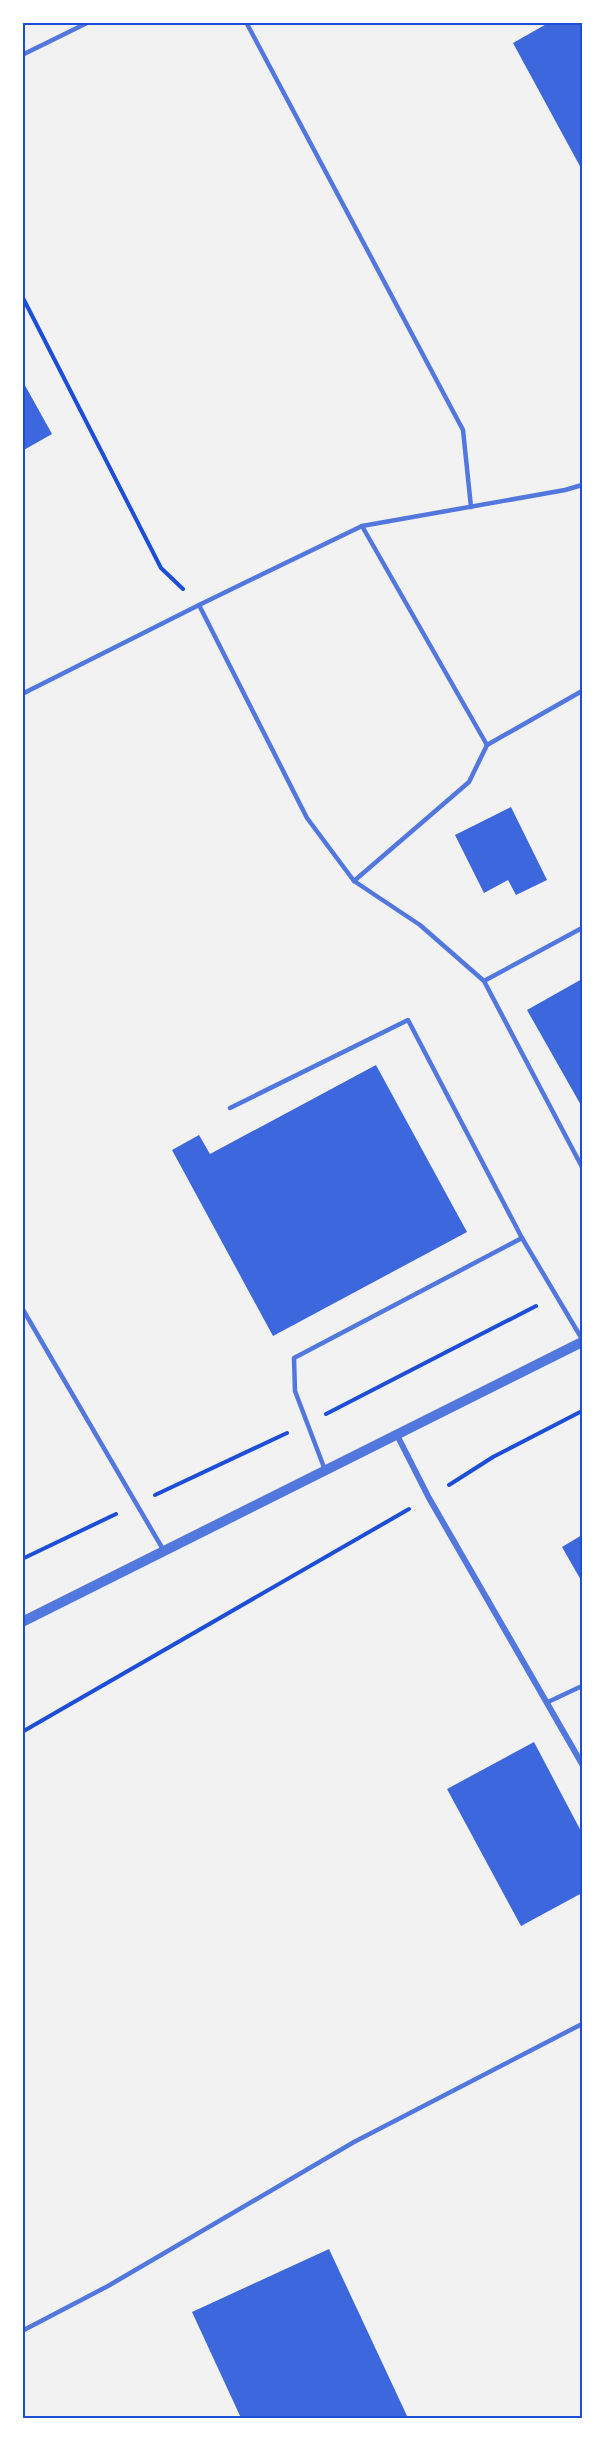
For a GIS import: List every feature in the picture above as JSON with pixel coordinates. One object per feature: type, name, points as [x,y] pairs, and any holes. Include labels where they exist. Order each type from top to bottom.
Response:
[{"type":"street","points":[[22,1622],[397,1436],[582,1340]]},
{"type":"street","points":[[397,1436],[429,1498],[582,1764]]},
{"type":"lane","points":[[22,56],[89,22]]},
{"type":"lane","points":[[246,22],[463,430],[471,507]]},
{"type":"lane","points":[[22,694],[362,526],[565,490],[582,485]]},
{"type":"lane","points":[[362,526],[488,745]]},
{"type":"lane","points":[[199,605],[307,818],[354,881],[420,925],[484,981],[582,1167]]},
{"type":"lane","points":[[354,881],[469,782],[488,745],[582,691]]},
{"type":"lane","points":[[484,981],[582,928]]},
{"type":"lane","points":[[230,1108],[408,1020],[522,1238],[582,1340]]},
{"type":"lane","points":[[325,1470],[295,1391],[294,1358],[522,1238]]},
{"type":"lane","points":[[22,1308],[164,1551]]},
{"type":"lane","points":[[548,1702],[582,1686]]},
{"type":"lane","points":[[22,2331],[108,2286],[354,2142],[582,2024]]},
{"type":"path","points":[[22,296],[161,568],[199,605]]},
{"type":"path","points":[[22,1732],[429,1498],[493,1457],[582,1411]]},
{"type":"building","points":[[550,22],[582,22],[582,170],[513,43]]},
{"type":"building","points":[[22,380],[52,434],[22,451]]},
{"type":"building","points":[[511,807],[547,880],[516,895],[508,880],[484,893],[455,835]]},
{"type":"building","points":[[582,979],[582,1107],[527,1010]]},
{"type":"building","points":[[376,1065],[467,1232],[273,1336],[172,1150],[199,1135],[210,1154]]},
{"type":"building","points":[[582,1535],[582,1582],[562,1547]]},
{"type":"building","points":[[534,1742],[582,1833],[582,1893],[521,1926],[447,1789]]},
{"type":"building","points":[[329,2249],[408,2418],[241,2418],[192,2312]]}]
